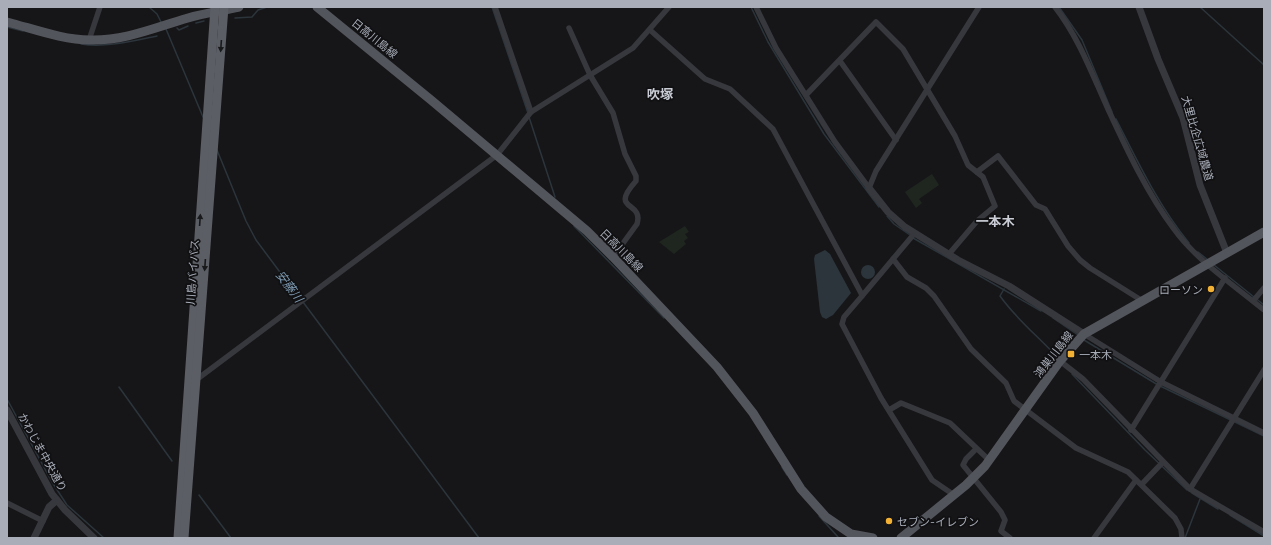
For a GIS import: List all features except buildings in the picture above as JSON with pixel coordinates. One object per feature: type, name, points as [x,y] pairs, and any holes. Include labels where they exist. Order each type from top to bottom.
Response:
[{"type":"highway","name":"川島バイパス","points":[[178,538],[214,9]]},
{"type":"highway","name":"川島バイパス","points":[[184,538],[224,9]]},
{"type":"main road","points":[[7,22],[65,37],[89,40],[130,36],[214,9],[239,7]]},
{"type":"main road","name":"日高川島線","points":[[317,7],[587,231],[613,256],[717,367],[753,413],[801,489],[826,517],[851,534],[873,538]]},
{"type":"main road","name":"鴻巣川島線","points":[[901,538],[974,478],[1026,410],[1060,361],[1084,334],[1141,300],[1264,232]]},
{"type":"street","points":[[89,40],[100,7]]},
{"type":"street","points":[[495,7],[531,112]]},
{"type":"street","points":[[196,380],[497,155],[531,112],[633,48],[669,7]]},
{"type":"street","points":[[756,7],[776,48],[835,142],[869,188],[899,223],[914,234],[1009,286],[1161,382],[1234,419],[1264,432]]},
{"type":"street","points":[[869,188],[872,178],[979,7]]},
{"type":"street","points":[[1055,7],[1082,50],[1108,110],[1158,205],[1189,249],[1264,310]]},
{"type":"street","name":"大里比企広域農道","points":[[1139,7],[1158,59],[1183,118],[1200,185],[1227,253]]},
{"type":"street","points":[[806,95],[876,22],[903,49],[955,136],[968,165],[983,178],[995,206],[976,221],[949,254]]},
{"type":"street","points":[[569,28],[590,76],[613,113],[625,154],[636,176],[636,181],[624,196],[625,201],[639,218],[637,224],[613,256]]},
{"type":"street","points":[[650,30],[705,79],[730,89],[773,129],[862,296]]},
{"type":"street","points":[[840,61],[896,140]]},
{"type":"street","points":[[977,172],[998,156],[1036,205],[1045,209],[1068,246],[1080,260],[1090,268],[1141,300]]},
{"type":"street","points":[[914,234],[844,317],[842,324],[889,410],[932,480],[954,495]]},
{"type":"street","points":[[893,259],[908,278],[926,288],[934,296],[964,341],[979,358],[1006,383],[1014,401],[1076,448],[1112,463],[1128,472],[1142,484],[1178,522],[1181,528],[1182,538]]},
{"type":"street","points":[[1131,430],[1225,278]]},
{"type":"street","points":[[1253,301],[1264,288]]},
{"type":"street","points":[[1060,361],[1083,379],[1162,462],[1190,489],[1264,532]]},
{"type":"street","points":[[1190,489],[1264,370]]},
{"type":"street","points":[[889,410],[901,403],[943,419],[958,429],[976,449],[989,460]]},
{"type":"street","name":"かわじま中央通り","points":[[7,410],[56,500],[94,538]]},
{"type":"street","points":[[976,449],[966,459],[964,465],[994,501],[1005,520],[1001,530],[1010,538]]},
{"type":"street","points":[[1142,484],[1162,462]]},
{"type":"street","points":[[1094,538],[1136,480]]},
{"type":"street","points":[[34,538],[49,507],[56,500]]},
{"type":"street","points":[[7,503],[43,521]]},
{"type":"shaded area","points":[[932,174],[939,185],[919,199],[922,203],[916,208],[905,192]]},
{"type":"shaded area","points":[[685,226],[689,232],[685,234],[688,238],[684,241],[686,244],[674,254],[659,242]]},
{"type":"shaded area","points":[[825,250],[830,254],[851,293],[833,315],[826,319],[822,317],[820,312],[814,259],[815,255]]},
{"type":"shaded area","points":[[865,265],[871,265],[875,269],[875,275],[871,279],[865,279],[861,275],[861,269]]},
{"type":"waterway","name":"安藤川","points":[[149,7],[157,14],[161,22]]},
{"type":"waterway","points":[[235,18],[252,17],[258,10],[267,7]]},
{"type":"waterway","points":[[492,7],[528,113]]},
{"type":"waterway","points":[[751,7],[768,42],[824,134],[879,207]]},
{"type":"waterway","points":[[1059,7],[1082,40],[1112,112]]},
{"type":"waterway","points":[[1200,7],[1264,65]]},
{"type":"waterway","points":[[196,23],[204,21]]},
{"type":"waterway","points":[[177,28],[179,30],[188,26]]},
{"type":"waterway","points":[[7,27],[23,31]]},
{"type":"waterway","name":"安藤川","points":[[166,29],[203,117]]},
{"type":"waterway","points":[[81,44],[109,45],[157,36]]},
{"type":"waterway","points":[[529,117],[555,197]]},
{"type":"waterway","points":[[1116,119],[1158,198],[1189,243]]},
{"type":"waterway","name":"安藤川","points":[[217,150],[246,221],[256,240],[300,299]]},
{"type":"waterway","points":[[887,216],[894,224],[910,235]]},
{"type":"waterway","points":[[574,226],[664,318]]},
{"type":"waterway","points":[[913,238],[1041,311]]},
{"type":"waterway","points":[[1198,252],[1208,260]]},
{"type":"waterway","points":[[1214,265],[1264,305]]},
{"type":"waterway","points":[[1004,289],[1000,296],[1007,305],[1059,359]]},
{"type":"waterway","name":"安藤川","points":[[303,302],[479,538]]},
{"type":"waterway","points":[[1053,318],[1078,335]]},
{"type":"waterway","points":[[1084,340],[1158,385],[1264,436]]},
{"type":"waterway","points":[[1072,374],[1145,450],[1187,490]]},
{"type":"waterway","points":[[119,387],[172,461]]},
{"type":"waterway","points":[[7,399],[52,482],[67,505],[104,538]]},
{"type":"waterway","points":[[782,467],[787,475]]},
{"type":"waterway","points":[[1192,493],[1218,509]]},
{"type":"waterway","points":[[199,495],[231,538]]},
{"type":"waterway","points":[[1185,538],[1200,499]]},
{"type":"waterway","points":[[1230,515],[1264,536]]},
{"type":"waterway","points":[[819,516],[838,537]]},
{"type":"place","name":"ローソン","points":[[1211,289]]},
{"type":"place","name":"一本木","points":[[1071,354]]},
{"type":"place","name":"セブン-イレブン","points":[[889,521]]},
{"type":"district","name":"吹塚","points":[[660,94]]},
{"type":"district","name":"一本木","points":[[995,221]]}]
